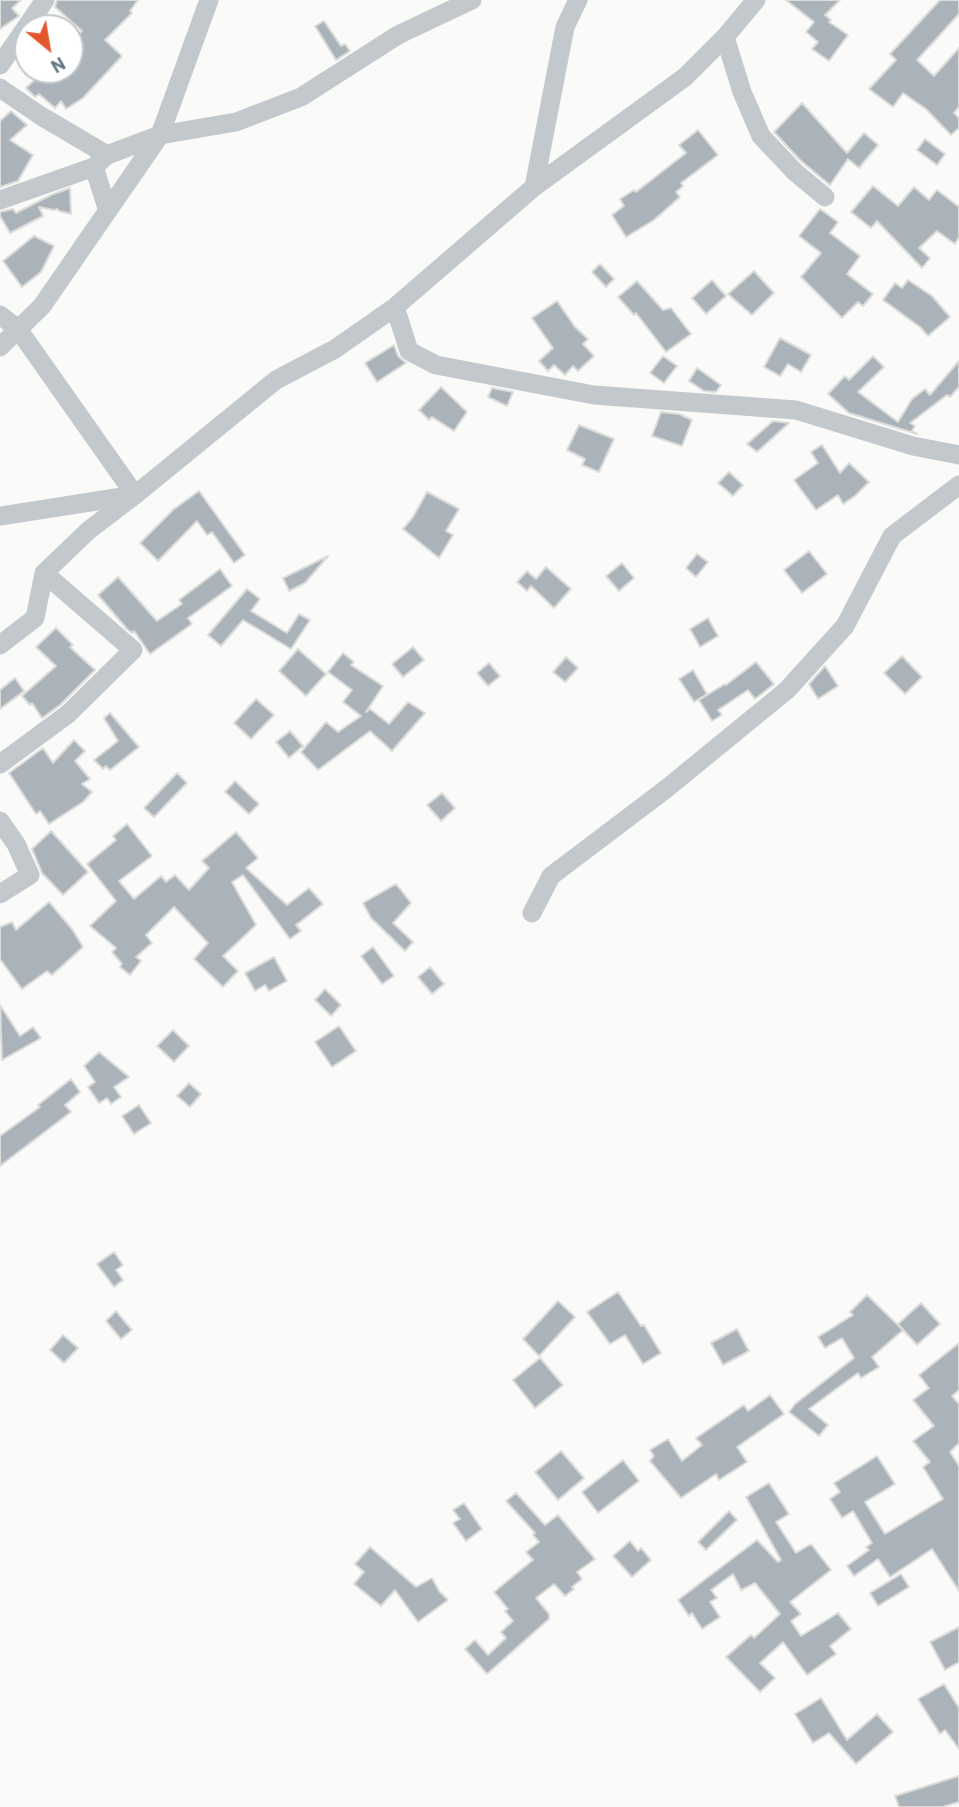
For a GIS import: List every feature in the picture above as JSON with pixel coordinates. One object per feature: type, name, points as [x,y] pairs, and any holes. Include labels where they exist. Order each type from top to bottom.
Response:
[{"type":"street","points":[[0,65],[44,0]]},
{"type":"street","points":[[0,347],[42,306],[160,135],[209,0]]},
{"type":"street","points":[[0,200],[160,135],[236,122],[301,97],[398,35],[472,0]]},
{"type":"street","points":[[534,187],[565,27],[578,0]]},
{"type":"street","points":[[0,645],[35,618],[44,573],[89,530],[276,380],[335,349],[396,307],[534,187],[685,77],[756,0]]},
{"type":"street","points":[[724,37],[742,92],[761,136],[795,172],[825,197]]},
{"type":"street","points":[[0,89],[100,161],[108,211]]},
{"type":"street","points":[[396,307],[409,351],[436,365],[594,395],[796,410],[913,446],[959,455]]},
{"type":"street","points":[[0,315],[18,329],[135,495]]},
{"type":"street","points":[[532,914],[551,876],[667,789],[787,690],[845,626],[892,536],[959,485]]},
{"type":"street","points":[[0,516],[135,495]]},
{"type":"street","points":[[0,764],[68,713],[132,650],[44,573]]},
{"type":"street","points":[[0,821],[16,844],[30,875],[0,894]]},
{"type":"building","points":[[0,0],[21,0],[12,8],[17,14],[14,14],[14,19],[0,29]]},
{"type":"building","points":[[57,0],[138,0],[130,11],[132,13],[105,40],[122,56],[83,98],[66,109],[61,101],[55,108],[39,94],[35,97],[26,88],[30,84],[84,84],[84,14],[63,14],[55,7]]},
{"type":"building","points":[[786,0],[840,0],[825,15],[831,20],[829,22],[848,35],[829,61],[812,49],[818,42],[806,32],[814,22]]},
{"type":"building","points":[[940,0],[959,0],[959,14],[917,60],[934,76],[959,48],[959,107],[954,113],[959,118],[959,128],[951,135],[926,109],[903,93],[893,107],[869,89],[896,60],[890,54]]},
{"type":"building","points":[[324,21],[341,46],[345,44],[350,51],[336,60],[315,26]]},
{"type":"building","points":[[802,103],[847,153],[864,133],[878,145],[859,168],[848,159],[830,185],[800,160],[774,132]]},
{"type":"building","points":[[11,111],[27,125],[10,140],[33,155],[18,181],[0,187],[0,121]]},
{"type":"building","points":[[698,130],[718,155],[681,183],[683,186],[676,192],[680,197],[654,220],[626,237],[612,215],[624,206],[620,199],[634,190],[636,192],[686,153],[679,145]]},
{"type":"building","points":[[925,139],[945,154],[937,165],[917,150]]},
{"type":"building","points":[[873,186],[898,206],[914,187],[929,200],[937,190],[959,207],[959,237],[955,244],[937,231],[919,248],[930,258],[922,268],[877,221],[871,228],[851,212]]},
{"type":"building","points":[[70,188],[71,214],[39,207],[43,216],[10,233],[0,216],[0,212],[13,209],[16,213]]},
{"type":"building","points":[[820,209],[838,222],[830,233],[860,256],[847,274],[873,294],[863,306],[858,302],[842,318],[801,277],[821,253],[799,236]]},
{"type":"building","points":[[34,236],[54,246],[41,272],[22,287],[3,261]]},
{"type":"building","points":[[600,264],[614,279],[606,287],[592,272]]},
{"type":"building","points":[[754,271],[774,293],[752,315],[728,294]]},
{"type":"building","points":[[712,280],[726,296],[706,314],[692,298]]},
{"type":"building","points":[[908,280],[932,296],[950,317],[928,336],[883,300],[895,283],[902,288]]},
{"type":"building","points":[[637,281],[663,310],[671,308],[691,334],[666,352],[636,313],[634,315],[618,297]]},
{"type":"building","points":[[557,301],[575,327],[588,339],[583,344],[594,356],[578,371],[573,366],[565,375],[554,365],[548,371],[539,361],[553,348],[532,318]]},
{"type":"building","points":[[780,338],[811,355],[801,372],[788,364],[780,376],[764,367]]},
{"type":"building","points":[[394,345],[398,356],[406,363],[377,382],[365,363]]},
{"type":"building","points":[[663,356],[677,366],[664,383],[650,373]]},
{"type":"building","points":[[873,356],[884,367],[858,392],[898,422],[912,399],[925,389],[930,395],[959,361],[959,387],[950,397],[947,395],[910,423],[915,426],[912,431],[917,434],[849,413],[828,394],[845,376],[849,380]]},
{"type":"building","points":[[697,368],[721,385],[716,392],[704,391],[689,381]]},
{"type":"building","points":[[441,387],[467,412],[454,431],[432,417],[429,420],[419,410]]},
{"type":"building","points":[[492,388],[513,392],[507,406],[488,397]]},
{"type":"building","points":[[661,412],[679,414],[692,420],[682,446],[652,436]]},
{"type":"building","points":[[773,421],[789,423],[757,452],[747,444]]},
{"type":"building","points":[[579,425],[614,439],[599,472],[582,465],[585,459],[567,450]]},
{"type":"building","points":[[822,445],[840,473],[849,463],[869,482],[843,504],[838,495],[816,510],[794,480],[818,463],[811,452]]},
{"type":"building","points":[[729,472],[743,485],[733,496],[718,483]]},
{"type":"building","points":[[199,491],[245,555],[234,563],[212,532],[207,535],[197,521],[158,561],[140,543],[174,509]]},
{"type":"building","points":[[427,492],[459,509],[446,531],[453,535],[439,558],[403,529]]},
{"type":"building","points":[[809,551],[827,574],[802,593],[784,570]]},
{"type":"building","points":[[697,554],[708,562],[696,577],[686,568]]},
{"type":"building","points":[[328,556],[305,583],[289,591],[283,578]]},
{"type":"building","points":[[622,563],[634,578],[619,591],[606,576]]},
{"type":"building","points":[[546,567],[571,589],[554,608],[531,586],[527,591],[517,582],[527,571],[536,579]]},
{"type":"building","points":[[220,569],[232,586],[188,618],[192,624],[150,654],[134,631],[132,633],[127,629],[98,595],[118,577],[157,621],[182,604],[179,600]]},
{"type":"building","points":[[247,589],[260,599],[251,611],[287,633],[299,614],[310,620],[291,649],[243,620],[221,646],[208,635]]},
{"type":"building","points":[[708,618],[718,636],[700,647],[690,629]]},
{"type":"building","points":[[56,628],[73,645],[70,647],[95,670],[60,705],[42,718],[32,703],[30,705],[22,696],[56,666],[36,647]]},
{"type":"building","points":[[413,647],[424,660],[403,677],[392,664]]},
{"type":"building","points":[[298,649],[326,674],[306,696],[279,671]]},
{"type":"building","points":[[343,653],[354,662],[351,665],[383,686],[366,712],[370,709],[389,724],[408,702],[425,713],[392,751],[370,731],[318,770],[301,752],[326,722],[338,732],[361,716],[343,702],[352,690],[328,672]]},
{"type":"building","points":[[902,656],[922,677],[905,694],[884,673]]},
{"type":"building","points":[[566,657],[578,668],[565,682],[553,672]]},
{"type":"building","points":[[756,662],[774,684],[755,699],[748,690],[718,710],[722,715],[712,721],[699,700],[726,685]]},
{"type":"building","points":[[489,663],[500,676],[488,686],[477,673]]},
{"type":"building","points":[[825,666],[838,686],[818,699],[809,684]]},
{"type":"building","points":[[693,670],[707,694],[694,702],[679,679]]},
{"type":"building","points":[[15,678],[24,691],[0,709],[0,690]]},
{"type":"building","points":[[256,699],[274,715],[251,739],[234,723]]},
{"type":"building","points":[[110,713],[139,747],[110,770],[106,766],[103,769],[94,760],[118,741],[104,718]]},
{"type":"building","points":[[290,731],[303,746],[289,758],[276,742]]},
{"type":"building","points":[[74,740],[85,751],[75,761],[90,779],[82,784],[92,792],[83,802],[49,824],[40,811],[36,814],[9,773],[43,748],[53,763]]},
{"type":"building","points":[[177,773],[187,783],[154,817],[144,808]]},
{"type":"building","points":[[235,781],[259,804],[249,814],[225,792]]},
{"type":"building","points":[[442,793],[455,808],[441,821],[427,805]]},
{"type":"building","points":[[127,824],[152,856],[119,881],[134,899],[161,876],[166,882],[175,875],[189,890],[209,868],[202,861],[236,832],[258,858],[246,868],[287,905],[309,888],[323,904],[296,925],[301,931],[290,939],[243,875],[232,882],[256,925],[223,956],[238,971],[223,987],[194,959],[208,943],[174,907],[146,935],[152,943],[136,957],[141,961],[130,975],[120,967],[122,964],[112,952],[116,948],[90,926],[116,901],[87,864],[116,840],[113,836]]},
{"type":"building","points":[[51,831],[88,872],[63,895],[42,873],[32,849]]},
{"type":"building","points":[[396,884],[411,903],[393,923],[413,942],[405,951],[371,918],[363,903]]},
{"type":"building","points":[[49,902],[83,947],[52,975],[47,971],[22,989],[0,959],[0,927],[12,922],[16,930]]},
{"type":"building","points":[[373,947],[394,976],[382,984],[361,956]]},
{"type":"building","points":[[274,957],[287,981],[269,991],[265,985],[255,991],[245,973]]},
{"type":"building","points":[[430,967],[444,984],[432,994],[418,977]]},
{"type":"building","points":[[325,989],[341,1005],[331,1016],[315,1000]]},
{"type":"building","points":[[0,1005],[20,1036],[33,1027],[41,1038],[2,1060]]},
{"type":"building","points":[[339,1026],[356,1051],[332,1067],[315,1042]]},
{"type":"building","points":[[173,1030],[189,1046],[174,1062],[157,1046]]},
{"type":"building","points":[[99,1052],[129,1077],[114,1087],[121,1097],[111,1104],[107,1098],[99,1103],[88,1087],[95,1082],[84,1066]]},
{"type":"building","points":[[71,1079],[80,1092],[65,1105],[71,1112],[0,1166],[0,1136],[40,1107],[38,1105]]},
{"type":"building","points":[[189,1083],[201,1094],[190,1107],[177,1096]]},
{"type":"building","points":[[139,1105],[151,1123],[134,1134],[122,1116]]},
{"type":"building","points":[[114,1252],[123,1265],[116,1270],[123,1280],[114,1287],[97,1264]]},
{"type":"building","points":[[618,1292],[641,1326],[644,1325],[661,1353],[643,1364],[625,1335],[610,1344],[587,1312]]},
{"type":"building","points":[[867,1295],[903,1330],[872,1357],[879,1367],[861,1378],[858,1373],[809,1409],[828,1425],[819,1436],[789,1412],[795,1404],[854,1358],[842,1338],[825,1348],[818,1337],[853,1315],[850,1312]]},
{"type":"building","points":[[558,1301],[575,1317],[539,1356],[523,1339]]},
{"type":"building","points":[[921,1303],[940,1324],[917,1345],[898,1324]]},
{"type":"building","points":[[116,1311],[132,1330],[121,1339],[106,1321]]},
{"type":"building","points":[[737,1329],[749,1351],[723,1365],[711,1343]]},
{"type":"building","points":[[63,1335],[78,1348],[64,1363],[50,1350]]},
{"type":"building","points":[[959,1343],[959,1390],[952,1396],[959,1404],[959,1443],[950,1452],[959,1466],[959,1591],[932,1549],[890,1577],[878,1559],[854,1576],[847,1566],[869,1550],[866,1547],[872,1543],[853,1511],[842,1518],[830,1499],[840,1492],[834,1483],[877,1456],[895,1484],[865,1502],[885,1534],[943,1499],[923,1467],[930,1462],[913,1441],[934,1426],[913,1400],[929,1388],[919,1375]]},
{"type":"building","points":[[540,1358],[563,1385],[535,1408],[513,1380]]},
{"type":"building","points":[[770,1395],[784,1414],[737,1447],[747,1462],[719,1480],[716,1474],[681,1498],[650,1461],[654,1456],[650,1450],[668,1439],[682,1461],[702,1445],[696,1438],[744,1405],[748,1411]]},
{"type":"building","points":[[561,1451],[584,1478],[558,1500],[535,1472]]},
{"type":"building","points":[[623,1460],[639,1481],[598,1513],[582,1492]]},
{"type":"building","points":[[769,1483],[789,1514],[776,1522],[796,1553],[811,1544],[831,1570],[790,1602],[801,1614],[791,1621],[801,1636],[838,1613],[851,1629],[830,1646],[836,1654],[807,1675],[783,1642],[760,1663],[775,1678],[760,1692],[726,1657],[751,1635],[754,1638],[780,1614],[755,1583],[741,1590],[733,1574],[711,1590],[717,1598],[710,1602],[720,1617],[702,1629],[692,1613],[689,1616],[678,1600],[757,1540],[778,1562],[781,1560],[746,1497]]},
{"type":"building","points":[[516,1493],[545,1525],[558,1515],[595,1559],[577,1572],[582,1579],[565,1596],[554,1584],[536,1598],[549,1614],[549,1619],[487,1674],[465,1649],[475,1640],[488,1655],[506,1638],[501,1632],[513,1621],[505,1611],[508,1609],[494,1592],[533,1560],[526,1552],[539,1542],[533,1535],[535,1533],[506,1501]]},
{"type":"building","points":[[464,1503],[482,1529],[466,1541],[453,1523],[460,1519],[453,1510]]},
{"type":"building","points":[[729,1511],[737,1520],[706,1550],[698,1542]]},
{"type":"building","points":[[630,1541],[638,1551],[641,1548],[651,1560],[632,1577],[613,1556]]},
{"type":"building","points":[[370,1547],[416,1587],[432,1578],[448,1600],[418,1622],[395,1590],[381,1606],[354,1584],[364,1572],[355,1564]]},
{"type":"building","points":[[901,1574],[909,1587],[878,1606],[870,1593]]},
{"type":"building","points":[[959,1627],[959,1662],[945,1670],[930,1642]]},
{"type":"building","points":[[944,1684],[959,1708],[959,1749],[945,1730],[940,1734],[918,1699]]},
{"type":"building","points":[[821,1698],[847,1740],[877,1714],[893,1732],[856,1764],[829,1733],[813,1743],[795,1714]]},
{"type":"building","points":[[959,1776],[959,1802],[942,1807],[899,1807],[895,1796]]}]
